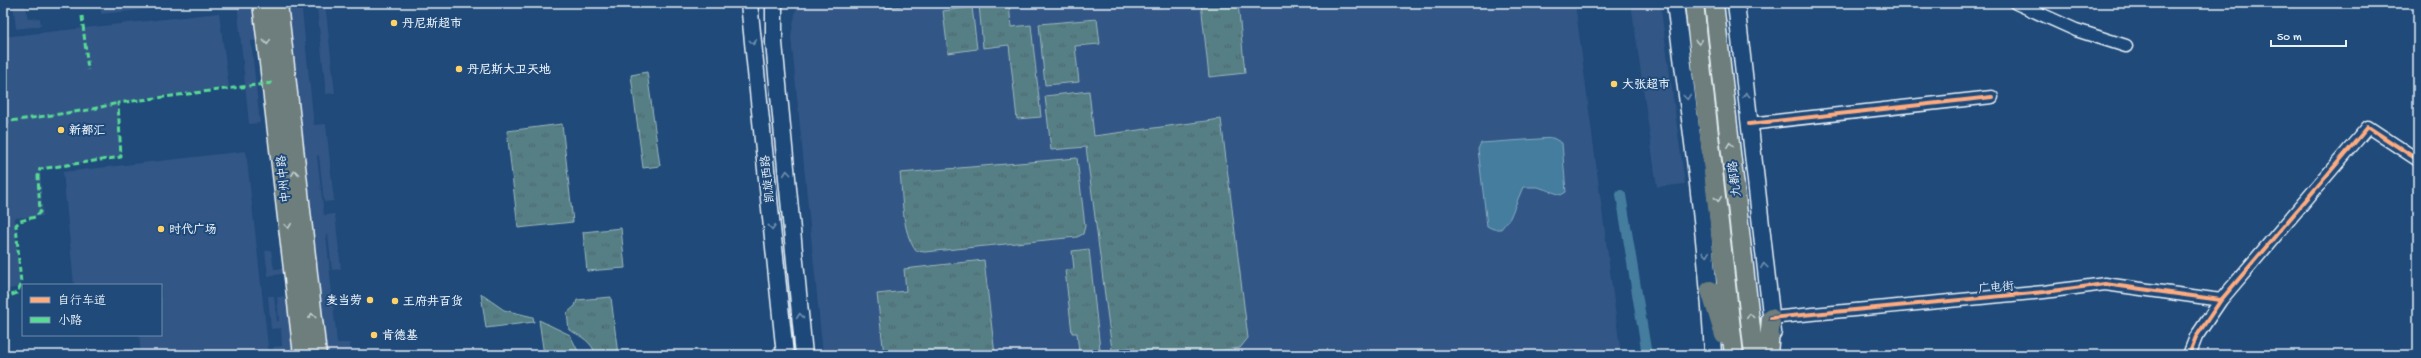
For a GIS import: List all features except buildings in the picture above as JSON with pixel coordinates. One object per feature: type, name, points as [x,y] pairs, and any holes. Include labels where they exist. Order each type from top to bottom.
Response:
[{"type":"main road","name":"中州中路","points":[[262,3],[303,355]]},
{"type":"main road","name":"中州中路","points":[[278,3],[317,355]]},
{"type":"main road","name":"凯旋西路","points":[[749,3],[785,355]]},
{"type":"main road","name":"凯旋西路","points":[[774,3],[774,43],[804,355]]},
{"type":"main road","points":[[1675,3],[1700,191],[1710,290],[1713,355]]},
{"type":"main road","name":"九都路","points":[[1694,3],[1734,355]]},
{"type":"main road","name":"九都路","points":[[1714,3],[1754,355]]},
{"type":"main road","points":[[1736,3],[1775,355]]},
{"type":"main road","points":[[1710,290],[1730,355]]},
{"type":"main road","points":[[1768,355],[1771,318]]},
{"type":"street","points":[[2016,3],[2076,30],[2126,46]]},
{"type":"street","points":[[1749,124],[1992,97]]},
{"type":"street","points":[[2190,355],[2196,337],[2221,300],[2368,127],[2415,154]]},
{"type":"street","name":"广电街","points":[[1771,318],[2044,292],[2105,284],[2221,300]]},
{"type":"shaded area","points":[[13,3],[25,3],[28,19],[40,18],[41,26],[16,29]]},
{"type":"shaded area","points":[[100,3],[171,3],[171,7],[101,14]]},
{"type":"shaded area","points":[[237,3],[325,3],[335,93],[326,94],[317,8],[302,10],[314,125],[326,124],[334,201],[324,202],[319,155],[317,156],[324,215],[335,214],[341,269],[332,270],[328,234],[326,234],[337,343],[350,343],[351,355],[345,355],[345,352],[338,352],[338,355],[274,355],[273,347],[282,346],[281,328],[271,329],[268,296],[274,296],[277,321],[279,321],[277,297],[291,296],[289,273],[268,276],[265,251],[271,250],[274,269],[288,268],[263,40],[251,41],[260,123],[249,124]]},
{"type":"shaded area","points":[[797,3],[1575,3],[1621,355],[823,355],[791,37]]},
{"type":"shaded area","points":[[1631,3],[1660,3],[1685,184],[1657,187]]},
{"type":"shaded area","name":"新都汇","points":[[219,13],[229,87],[118,103],[121,157],[40,169],[43,216],[15,218],[20,287],[3,290],[3,37]]},
{"type":"shaded area","points":[[1553,138],[1562,143],[1566,192],[1561,195],[1538,187],[1523,187],[1510,218],[1501,229],[1493,229],[1487,226],[1478,149],[1481,143]]},
{"type":"shaded area","name":"时代广场","points":[[246,151],[269,355],[141,355],[139,336],[162,336],[162,284],[74,284],[63,172]]},
{"type":"green space","points":[[884,3],[927,3],[885,8]]},
{"type":"green space","points":[[1009,3],[1011,27],[1031,25],[1041,117],[1017,119],[1009,45],[983,48],[979,5]]},
{"type":"green space","points":[[1201,3],[1238,3],[1245,73],[1209,77]]},
{"type":"green space","points":[[972,7],[977,49],[948,53],[943,11]]},
{"type":"green space","points":[[1097,19],[1100,44],[1075,46],[1079,82],[1045,85],[1039,24]]},
{"type":"green space","points":[[647,72],[660,166],[643,168],[631,75]]},
{"type":"green space","points":[[1089,91],[1094,136],[1221,119],[1248,338],[1240,348],[1186,355],[1135,355],[1134,347],[1112,350],[1086,147],[1051,150],[1045,96]]},
{"type":"green space","points":[[562,124],[573,222],[518,228],[507,131]]},
{"type":"green space","points":[[1077,158],[1085,226],[1083,234],[1077,237],[925,252],[916,251],[911,243],[905,224],[900,173]]},
{"type":"green space","points":[[621,228],[625,268],[587,271],[583,232]]},
{"type":"green space","points":[[1089,249],[1100,349],[1079,352],[1077,333],[1072,333],[1065,270],[1074,269],[1072,251]]},
{"type":"green space","points":[[984,260],[995,355],[884,355],[877,294],[906,291],[904,269]]},
{"type":"green space","points":[[481,294],[504,310],[533,317],[534,322],[486,328]]},
{"type":"green space","points":[[611,297],[618,355],[596,355],[589,343],[582,337],[569,330],[567,313],[575,306],[577,300]]},
{"type":"green space","points":[[539,320],[570,335],[580,355],[544,355]]},
{"type":"waterway","points":[[1621,195],[1647,355]]},
{"type":"marked path","points":[[82,16],[88,70]]},
{"type":"marked path","points":[[3,298],[17,293],[21,284],[16,225],[20,221],[35,217],[40,212],[38,176],[40,169],[121,157],[118,103],[272,83]]},
{"type":"marked path","points":[[3,122],[88,110],[118,103]]},
{"type":"cycle path","points":[[1749,124],[1992,97]]},
{"type":"cycle path","points":[[2189,355],[2196,337],[2221,300],[2368,127],[2418,160]]},
{"type":"cycle path","points":[[1771,318],[2044,292],[2105,284],[2221,300]]},
{"type":"place","name":"丹尼斯超市","points":[[394,23]]},
{"type":"place","name":"丹尼斯大卫天地","points":[[459,69]]},
{"type":"place","name":"大张超市","points":[[1614,84]]},
{"type":"place","name":"新都汇","points":[[61,130]]},
{"type":"place","name":"时代广场","points":[[161,229]]},
{"type":"place","name":"麦当劳","points":[[370,300]]},
{"type":"place","name":"王府井百货","points":[[395,301]]},
{"type":"place","name":"肯德基","points":[[374,335]]}]
